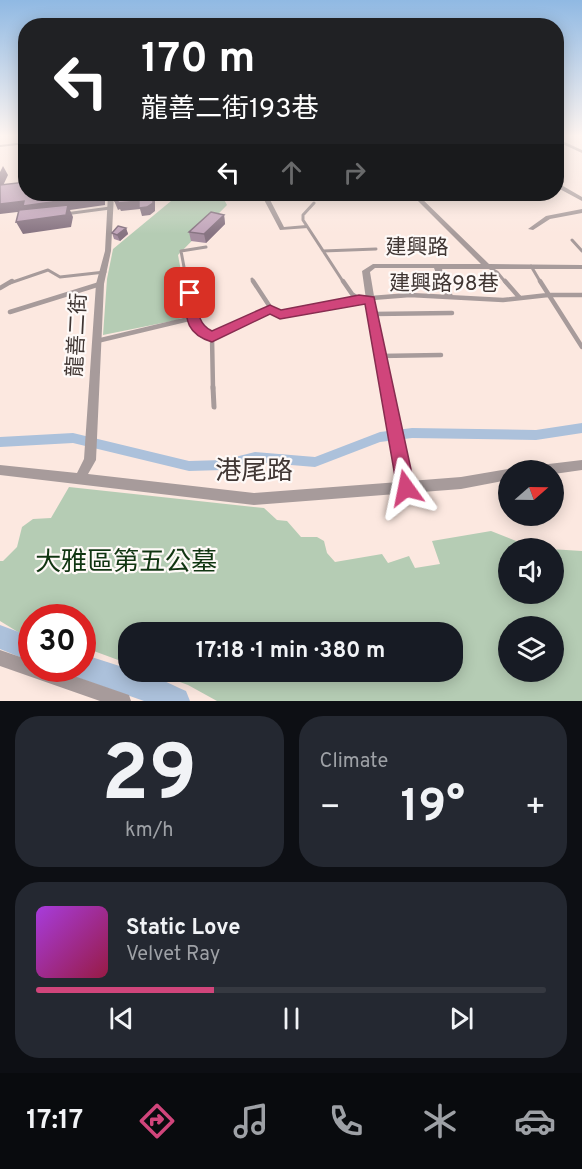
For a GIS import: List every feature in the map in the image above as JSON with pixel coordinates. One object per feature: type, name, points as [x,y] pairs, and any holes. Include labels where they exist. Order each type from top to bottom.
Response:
[{"type":"street","points":[[564,189],[582,199]]},
{"type":"street","name":"龍善二街","points":[[81,477],[90,460],[100,284],[105,272],[110,201]]},
{"type":"street","points":[[268,201],[282,229],[306,227]]},
{"type":"street","points":[[421,201],[486,265]]},
{"type":"street","points":[[531,229],[548,217],[582,212]]},
{"type":"street","name":"建興路","points":[[406,488],[379,356],[366,271],[373,266],[582,267]]},
{"type":"street","points":[[437,266],[448,296]]},
{"type":"street","points":[[564,467],[582,465]]},
{"type":"street","name":"港尾路","points":[[0,470],[81,477],[205,495],[254,499],[461,483],[498,477]]},
{"type":"street","points":[[0,658],[123,701]]},
{"type":"lane","points":[[314,203],[302,217],[306,227],[352,294],[359,299]]},
{"type":"lane","points":[[63,215],[110,208]]},
{"type":"lane","points":[[572,240],[582,251]]},
{"type":"lane","points":[[206,247],[181,251],[193,318],[198,330],[212,337]]},
{"type":"lane","points":[[322,250],[376,249]]},
{"type":"lane","name":"建興路98巷","points":[[486,265],[497,272],[519,297]]},
{"type":"lane","points":[[531,266],[582,347]]},
{"type":"lane","points":[[0,288],[18,278],[48,270],[60,277],[105,272]]},
{"type":"lane","points":[[212,337],[270,309],[252,279]]},
{"type":"lane","points":[[10,312],[100,284]]},
{"type":"lane","name":"建興路98巷","points":[[270,309],[280,314],[359,299],[370,300],[410,295],[503,300],[548,295],[582,295]]},
{"type":"lane","points":[[372,314],[452,313]]},
{"type":"lane","points":[[97,340],[193,318]]},
{"type":"lane","points":[[212,337],[214,407]]},
{"type":"lane","points":[[379,356],[441,355]]},
{"type":"green space","points":[[171,201],[225,201],[227,205],[178,255],[189,314],[177,320],[103,335],[107,279],[113,249]]},
{"type":"green space","name":"大雅區第五公墓","points":[[69,487],[264,508],[277,520],[287,521],[301,537],[317,537],[324,541],[327,553],[335,562],[382,554],[388,563],[409,556],[415,568],[440,564],[432,541],[491,531],[509,538],[498,538],[498,604],[564,604],[564,550],[582,551],[582,701],[217,701],[180,682],[463,682],[463,622],[118,622],[118,660],[96,652],[96,604],[18,604],[18,632],[0,621],[0,561],[3,561],[17,547],[22,527],[33,519],[51,518]]},
{"type":"building","points":[[18,183],[18,201],[24,201],[0,204],[0,185]]},
{"type":"building","points":[[24,201],[59,201],[23,206]]},
{"type":"building","points":[[139,201],[153,201],[147,207],[139,208]]},
{"type":"building","points":[[68,205],[66,215],[16,222],[19,210]]},
{"type":"building","points":[[211,212],[224,215],[204,234],[189,232]]},
{"type":"building","points":[[118,226],[126,228],[117,235],[112,233]]},
{"type":"waterway","points":[[0,442],[73,438],[189,466],[223,465],[255,457],[315,462],[380,437],[412,433],[536,435],[582,428]]},
{"type":"waterway","points":[[0,637],[18,644]]},
{"type":"waterway","points":[[96,672],[160,693],[176,701]]},
{"type":"route","points":[[190,293],[193,318],[198,330],[212,337],[270,309],[280,314],[359,299],[370,300],[406,488]]}]
